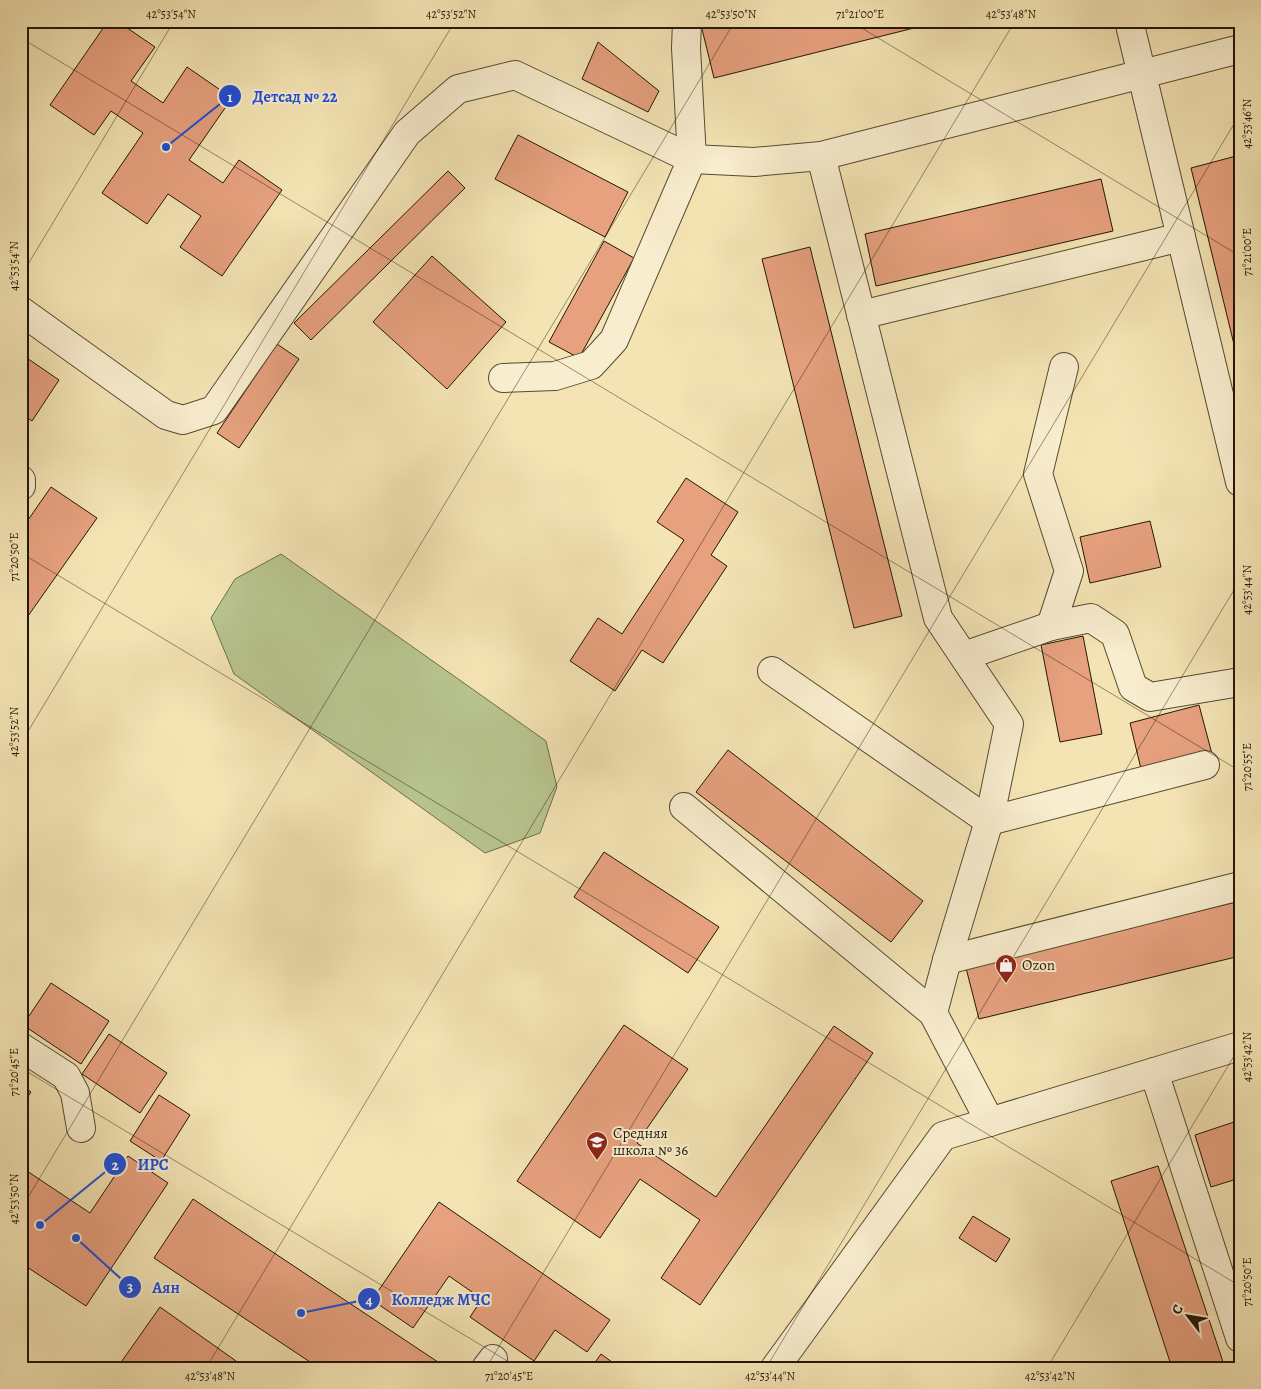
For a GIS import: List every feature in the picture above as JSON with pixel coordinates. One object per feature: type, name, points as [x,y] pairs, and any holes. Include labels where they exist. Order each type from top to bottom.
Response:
[{"type":"street","points":[[503,378],[555,376],[591,365],[614,340],[692,160],[686,48],[687,21]]},
{"type":"street","points":[[1129,21],[1240,482]]},
{"type":"street","points":[[21,311],[166,415],[183,420],[214,410],[407,133],[458,89],[515,75],[692,160],[754,162],[821,156],[1240,49]]},
{"type":"street","points":[[821,156],[938,618],[1009,724],[989,821],[933,1012]]},
{"type":"street","points":[[861,314],[1181,237]]},
{"type":"street","points":[[1051,626],[1069,571],[1038,474],[1064,367]]},
{"type":"street","points":[[21,480],[21,486]]},
{"type":"street","points":[[964,656],[1051,626],[1091,618],[1115,634],[1133,687],[1150,697],[1240,682]]},
{"type":"street","points":[[772,671],[989,821],[1206,765]]},
{"type":"street","points":[[684,807],[933,1012],[990,1122]]},
{"type":"street","points":[[947,960],[1240,886]]},
{"type":"street","points":[[776,1368],[943,1136],[1240,1046]]},
{"type":"street","points":[[21,1047],[66,1076],[75,1093],[82,1128]]},
{"type":"street","points":[[1154,1072],[1240,1338]]},
{"type":"green space","points":[[281,554],[546,741],[557,787],[540,833],[485,853],[234,674],[211,618],[235,579]]},
{"type":"building","points":[[108,21],[117,21],[155,47],[131,81],[163,103],[187,67],[232,98],[189,160],[223,183],[239,160],[282,190],[222,276],[180,247],[201,216],[168,194],[147,224],[102,193],[143,133],[111,111],[94,135],[50,105]]},
{"type":"building","points":[[718,21],[942,21],[714,78],[701,25]]},
{"type":"building","points":[[598,42],[659,91],[648,112],[582,79]]},
{"type":"building","points":[[518,135],[628,192],[605,237],[495,179]]},
{"type":"building","points":[[1240,155],[1240,369],[1191,168]]},
{"type":"building","points":[[448,171],[465,188],[311,340],[294,323]]},
{"type":"building","points":[[1101,179],[1113,231],[876,286],[865,234]]},
{"type":"building","points":[[604,241],[634,258],[579,358],[549,342]]},
{"type":"building","points":[[810,247],[902,616],[854,628],[762,259]]},
{"type":"building","points":[[432,256],[506,322],[447,389],[373,322]]},
{"type":"building","points":[[277,344],[299,359],[239,448],[217,433]]},
{"type":"building","points":[[21,354],[59,380],[32,421],[21,414]]},
{"type":"building","points":[[686,478],[738,512],[711,555],[727,566],[663,663],[642,650],[615,691],[570,661],[598,618],[622,634],[684,540],[657,522]]},
{"type":"building","points":[[51,487],[97,518],[21,626],[21,530]]},
{"type":"building","points":[[1150,521],[1161,567],[1090,583],[1080,537]]},
{"type":"building","points":[[1083,636],[1102,734],[1060,742],[1041,645]]},
{"type":"building","points":[[1199,705],[1212,754],[1142,773],[1130,723]]},
{"type":"building","points":[[728,750],[923,901],[891,942],[696,792]]},
{"type":"building","points":[[604,852],[719,927],[688,973],[574,897]]},
{"type":"building","points":[[1240,901],[1240,956],[979,1019],[966,968]]},
{"type":"building","points":[[51,983],[109,1021],[81,1064],[23,1025]]},
{"type":"building","name":"Средняя школа № 36","points":[[624,1025],[688,1069],[637,1143],[716,1197],[834,1026],[873,1053],[700,1305],[661,1278],[700,1220],[640,1179],[600,1238],[517,1181]]},
{"type":"building","points":[[109,1034],[167,1073],[140,1113],[82,1074]]},
{"type":"building","points":[[21,1085],[31,1092],[21,1107]]},
{"type":"building","points":[[159,1095],[190,1115],[161,1161],[130,1141]]},
{"type":"building","points":[[1240,1120],[1240,1178],[1211,1187],[1195,1135]]},
{"type":"building","points":[[128,1156],[168,1183],[86,1306],[21,1263],[21,1167],[90,1213]]},
{"type":"building","points":[[1158,1166],[1225,1368],[1172,1368],[1111,1181]]},
{"type":"building","points":[[193,1199],[447,1368],[319,1368],[154,1258]]},
{"type":"building","points":[[439,1202],[610,1320],[587,1352],[555,1330],[534,1361],[470,1317],[482,1299],[449,1276],[413,1328],[372,1300]]},
{"type":"building","points":[[973,1216],[1010,1239],[996,1262],[959,1238]]},
{"type":"building","points":[[160,1307],[236,1361],[231,1368],[117,1368]]},
{"type":"building","points":[[601,1354],[620,1368],[591,1368]]},
{"type":"place","name":"Детсад № 22","points":[[166,147]]},
{"type":"place","name":"Ozon","points":[[1006,984]]},
{"type":"place","name":"Средняя школа № 36","points":[[597,1161]]},
{"type":"place","name":"ИРС","points":[[40,1225]]},
{"type":"place","name":"Аян","points":[[76,1238]]},
{"type":"place","name":"Колледж МЧС","points":[[301,1313]]}]
